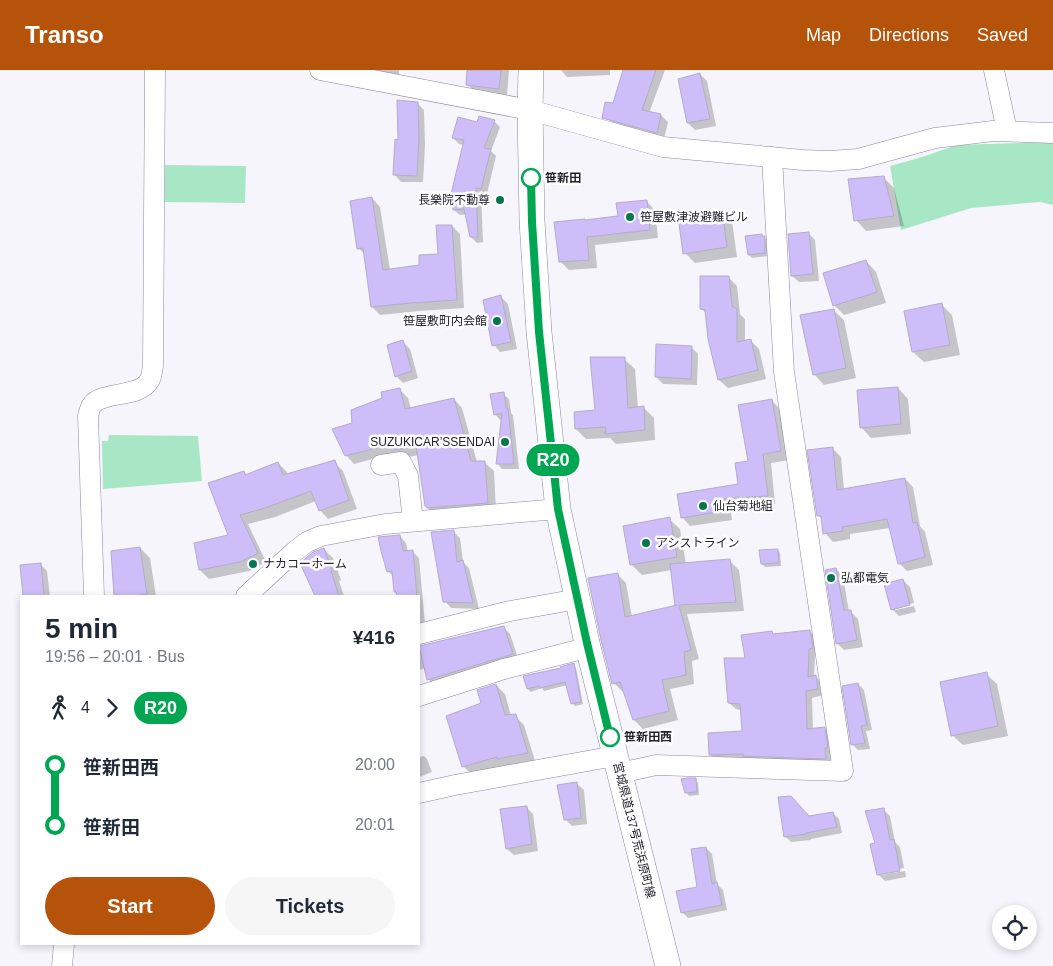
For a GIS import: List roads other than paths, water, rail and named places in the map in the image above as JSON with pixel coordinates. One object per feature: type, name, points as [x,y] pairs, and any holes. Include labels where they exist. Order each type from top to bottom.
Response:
[{"type":"main road","name":"宮城県道137号荒浜原町線","points":[[531,70],[532,222],[539,332],[558,509],[587,643],[668,966]]},
{"type":"street","points":[[94,595],[88,416],[92,404],[101,399],[144,387],[150,381],[153,366],[155,70]]},
{"type":"street","points":[[320,70],[530,110],[663,147],[803,160],[858,159],[935,138],[993,131],[1053,133]]},
{"type":"street","points":[[994,70],[1007,131]]},
{"type":"street","points":[[420,793],[455,785],[618,764],[843,771],[784,372],[772,157]]},
{"type":"street","points":[[381,465],[401,462],[408,476],[413,521]]},
{"type":"street","points":[[247,595],[294,552],[307,542],[321,536],[385,524],[558,509]]},
{"type":"street","points":[[420,634],[502,613],[567,601]]},
{"type":"street","points":[[420,696],[504,669],[578,650]]},
{"type":"street","points":[[62,966],[64,945]]},
{"type":"place","name":"笹新田","points":[[531,178]]},
{"type":"place","name":"長樂院不動尊","points":[[500,200]]},
{"type":"place","name":"笹屋敷津波避難ビル","points":[[630,217]]},
{"type":"place","name":"笹屋敷町内会館","points":[[497,321]]},
{"type":"place","name":"SUZUKICAR’SSENDAI","points":[[505,442]]},
{"type":"place","name":"仙台菊地組","points":[[703,506]]},
{"type":"place","name":"アシストライン","points":[[646,543]]},
{"type":"place","name":"ナカコーホーム","points":[[253,564]]},
{"type":"place","name":"弘都電気","points":[[831,578]]},
{"type":"place","name":"笹新田西","points":[[610,737]]}]
